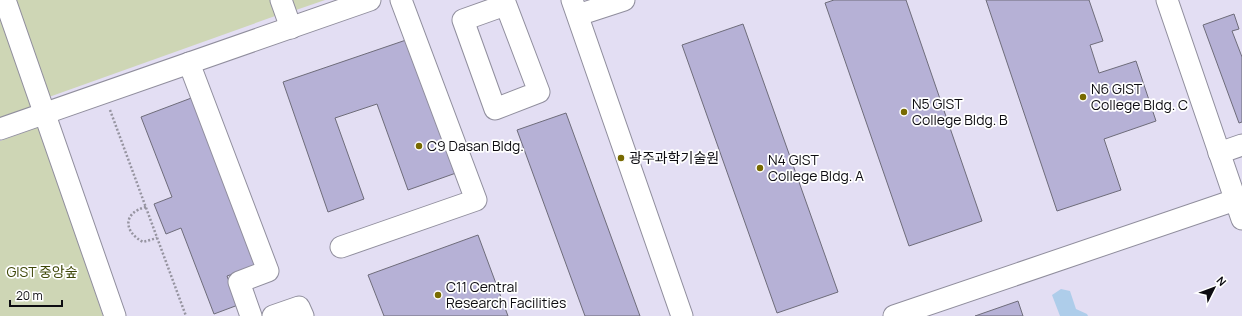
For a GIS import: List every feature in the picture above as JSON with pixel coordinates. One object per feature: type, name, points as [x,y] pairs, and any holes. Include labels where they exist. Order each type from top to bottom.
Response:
[{"type":"street","points":[[4,0],[115,316]]},
{"type":"street","points":[[281,0],[291,28]]},
{"type":"street","points":[[0,129],[370,0]]},
{"type":"street","points":[[341,247],[476,200],[401,0]]},
{"type":"street","points":[[624,0],[575,8],[682,316]]},
{"type":"street","points":[[1167,0],[1242,219]]},
{"type":"street","points":[[504,2],[539,92],[494,109],[462,20],[504,2]]},
{"type":"street","points":[[189,63],[268,271],[239,282],[251,316]]},
{"type":"street","points":[[1219,153],[1242,145]]},
{"type":"street","points":[[894,316],[1235,200]]},
{"type":"street","points":[[273,316],[299,307],[303,316]]},
{"type":"path","points":[[104,92],[186,316]]},
{"type":"path","points":[[146,207],[139,209],[132,214],[128,222],[129,230],[135,238],[143,242],[157,238]]},
{"type":"shaded area","name":"광주과학기술원","points":[[0,0],[1242,0],[1242,316],[0,316]]},
{"type":"green space","points":[[14,0],[273,0],[278,15],[49,97]]},
{"type":"green space","points":[[292,0],[325,0],[296,10]]},
{"type":"green space","points":[[0,6],[35,107],[0,119]]},
{"type":"green space","name":"GIST 중앙숲","points":[[39,127],[103,316],[0,316],[0,141]]},
{"type":"water","points":[[1061,289],[1070,291],[1076,309],[1087,314],[1088,316],[1060,316],[1052,295]]},
{"type":"building","name":"N5 GIST College Bldg. B","points":[[834,0],[906,0],[982,221],[909,246],[825,3]]},
{"type":"building","name":"N6 GIST College Bldg. C","points":[[986,0],[1089,0],[1103,41],[1090,45],[1099,73],[1136,61],[1156,121],[1104,139],[1121,190],[1057,211]]},
{"type":"building","points":[[1234,14],[1239,29],[1232,31],[1242,57],[1242,122],[1239,123],[1203,25]]},
{"type":"building","name":"N4 GIST College Bldg. A","points":[[743,24],[838,292],[777,313],[682,45]]},
{"type":"building","name":"C9 Dasan Bldg.","points":[[409,39],[456,173],[408,190],[377,104],[335,118],[364,199],[328,212],[283,82]]},
{"type":"building","points":[[194,97],[258,265],[227,276],[238,305],[214,314],[181,228],[166,234],[154,204],[172,197],[141,117]]},
{"type":"building","points":[[566,113],[640,316],[585,316],[517,130]]},
{"type":"building","name":"C11 Central Research Facilities","points":[[478,235],[508,316],[384,316],[368,275]]},
{"type":"building","points":[[1018,301],[1023,316],[975,316]]},
{"type":"place","name":"N6 GIST College Bldg. C","points":[[1083,97]]},
{"type":"place","name":"N5 GIST College Bldg. B","points":[[904,112]]},
{"type":"place","name":"C9 Dasan Bldg.","points":[[419,146]]},
{"type":"place","name":"광주과학기술원","points":[[621,158]]},
{"type":"place","name":"N4 GIST College Bldg. A","points":[[760,168]]},
{"type":"place","name":"C11 Central Research Facilities","points":[[438,295]]}]
